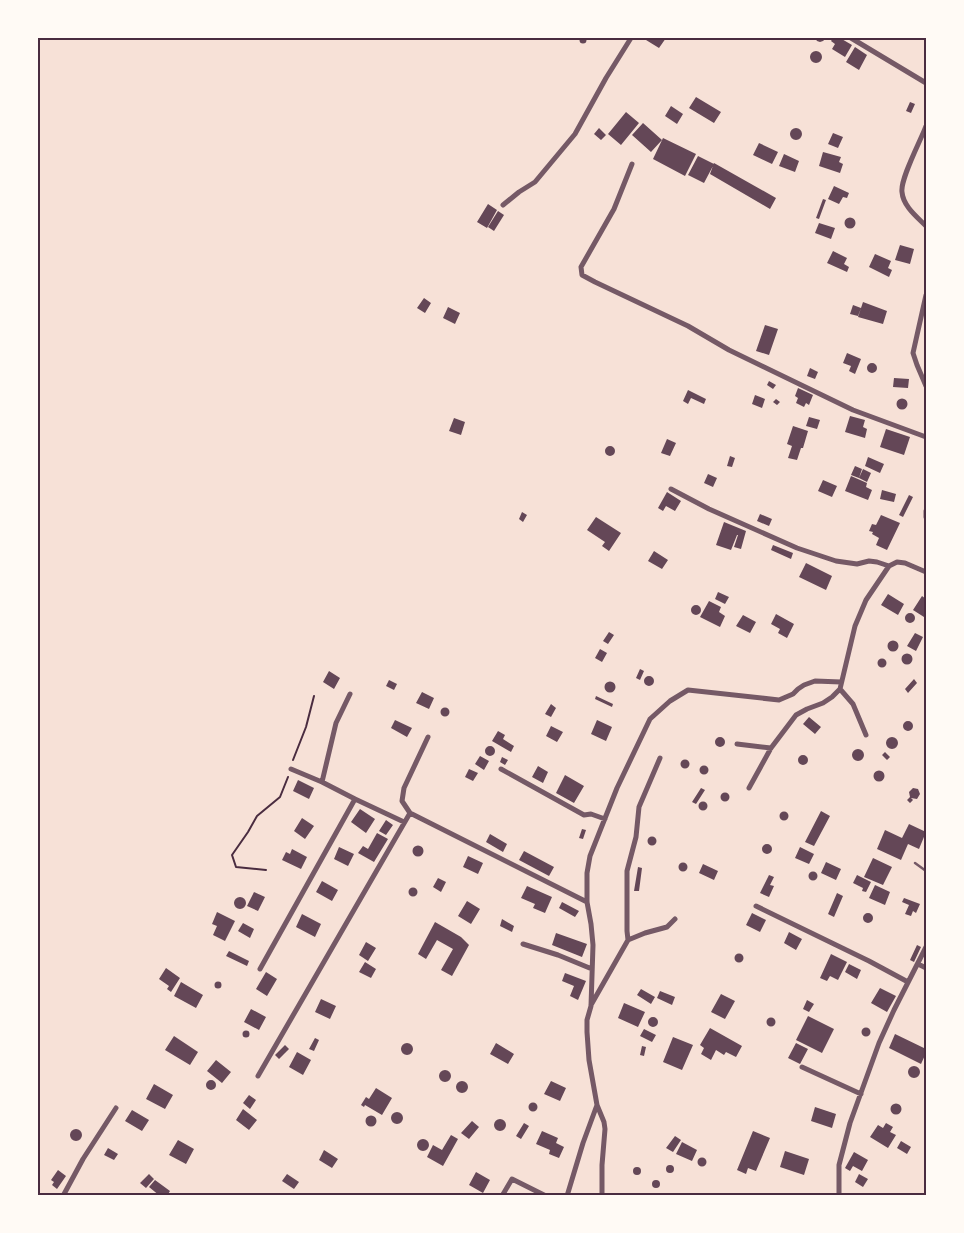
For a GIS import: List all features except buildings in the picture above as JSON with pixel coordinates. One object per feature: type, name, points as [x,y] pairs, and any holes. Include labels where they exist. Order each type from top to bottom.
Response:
[{"type":"street","points":[[503,205],[518,192],[535,182],[575,134],[631,38]]},
{"type":"street","points":[[851,38],[926,83]]},
{"type":"street","points":[[926,126],[903,179],[902,192],[911,211],[926,226]]},
{"type":"street","points":[[632,164],[614,208],[582,267],[582,274],[688,326],[729,350],[853,410],[926,437]]},
{"type":"street","points":[[926,295],[913,353],[926,386]]},
{"type":"street","points":[[671,489],[710,509],[797,548],[836,561],[856,564],[869,561],[889,566]]},
{"type":"street","points":[[749,788],[771,748],[796,715],[823,703],[840,689],[855,626],[866,600],[889,566],[897,562],[905,563],[926,572]]},
{"type":"street","points":[[591,1006],[593,945],[587,902],[590,856],[617,788],[650,719],[670,701],[688,690],[779,700],[793,694],[804,685],[815,681],[842,682]]},
{"type":"street","points":[[840,689],[853,704],[866,735]]},
{"type":"street","points":[[322,782],[336,723],[350,694]]},
{"type":"street","points":[[428,737],[404,788],[402,801],[410,813],[587,902]]},
{"type":"street","points":[[736,744],[771,748]]},
{"type":"street","points":[[602,1196],[605,1129],[597,1105],[589,1060],[586,1032],[587,1020],[591,1006],[628,940],[627,871],[636,837],[639,807],[660,758]]},
{"type":"street","points":[[291,769],[404,822]]},
{"type":"street","points":[[501,769],[584,814],[591,814],[605,819]]},
{"type":"street","points":[[260,969],[355,799]]},
{"type":"street","points":[[258,1076],[410,813]]},
{"type":"street","points":[[756,906],[908,982]]},
{"type":"street","points":[[628,940],[667,927],[675,919]]},
{"type":"street","points":[[523,944],[558,954],[592,969]]},
{"type":"street","points":[[839,1196],[839,1166],[850,1123],[894,1010],[926,947]]},
{"type":"street","points":[[918,964],[926,968]]},
{"type":"street","points":[[802,1067],[861,1094]]},
{"type":"street","points":[[567,1196],[597,1105]]},
{"type":"street","points":[[63,1196],[116,1108]]},
{"type":"street","points":[[502,1196],[512,1178],[546,1196]]},
{"type":"lane","points":[[915,863],[926,871]]},
{"type":"path","points":[[266,870],[236,866],[232,855],[257,816],[280,797],[306,727],[314,696]]}]
